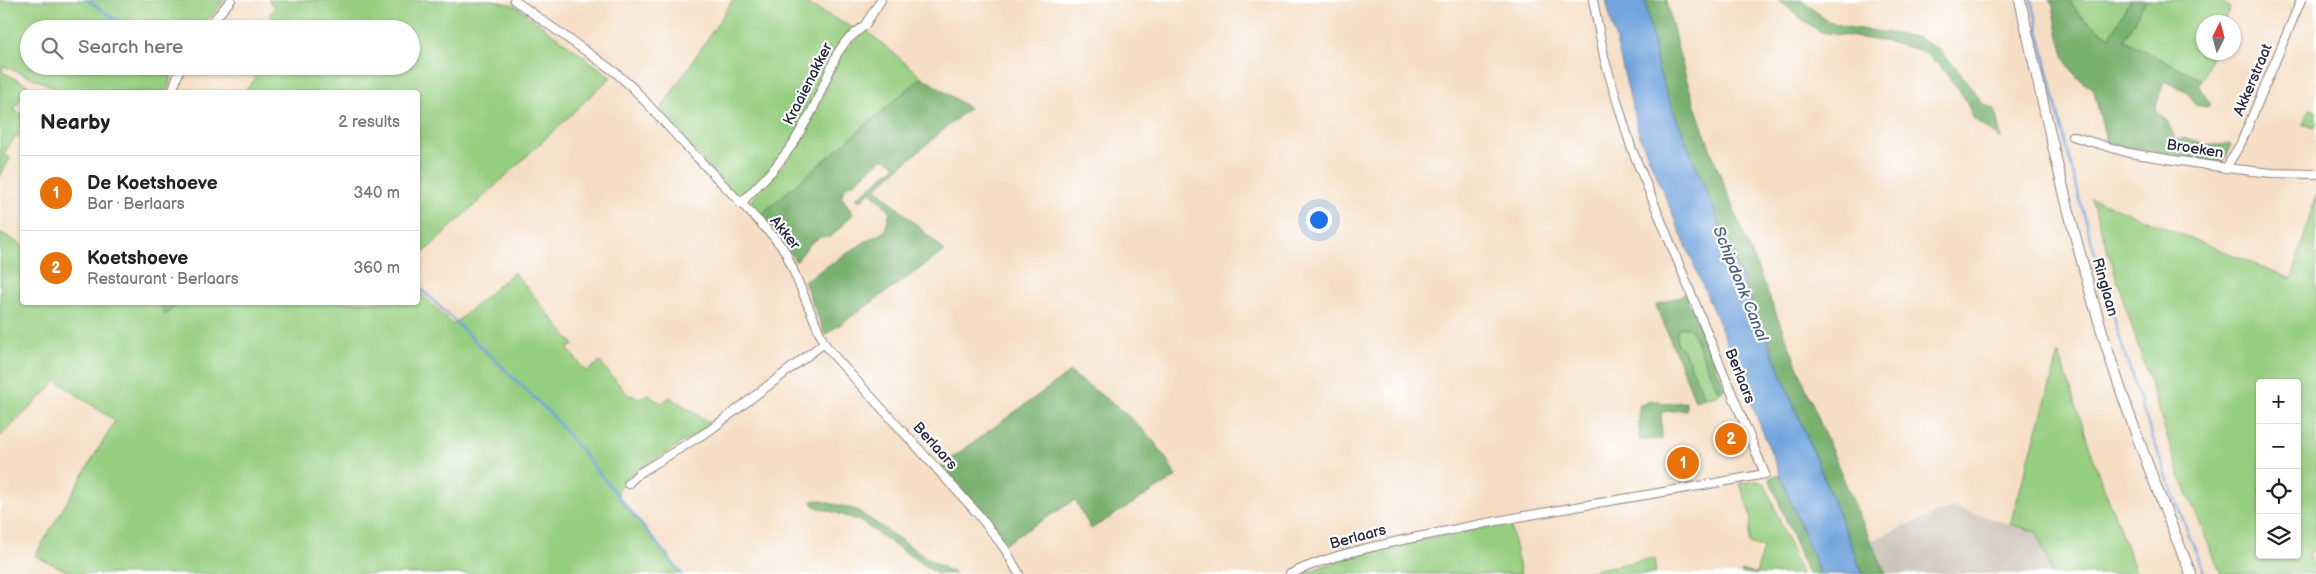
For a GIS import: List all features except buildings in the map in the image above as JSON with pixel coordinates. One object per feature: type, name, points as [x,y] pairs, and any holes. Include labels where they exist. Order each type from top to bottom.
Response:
[{"type":"main road","name":"Ringlaan","points":[[2020,0],[2056,162],[2108,352],[2154,482],[2191,574]]},
{"type":"street","points":[[214,20],[231,0]]},
{"type":"street","name":"Akker","points":[[514,0],[615,72],[633,88],[740,204],[772,235],[785,251],[824,342]]},
{"type":"street","name":"Kraaienakker","points":[[740,204],[773,170],[793,144],[813,109],[836,54],[846,41],[864,25],[880,0]]},
{"type":"street","name":"Berlaars","points":[[1290,574],[1335,557],[1409,539],[1492,522],[1764,474],[1631,147],[1605,61],[1593,0]]},
{"type":"street","name":"Akkerstraat","points":[[2226,168],[2241,143],[2301,0]]},
{"type":"street","points":[[173,90],[177,75]]},
{"type":"street","name":"Broeken","points":[[2072,136],[2129,153],[2226,168],[2272,173],[2316,174]]},
{"type":"street","points":[[628,484],[638,474],[710,430],[824,342]]},
{"type":"street","name":"Berlaars","points":[[824,342],[835,357],[978,514],[1005,548],[1019,574]]},
{"type":"shaded area","points":[[1952,507],[2037,532],[2052,574],[1886,574],[1870,541]]},
{"type":"green space","points":[[0,0],[225,0],[208,20],[20,20],[20,73],[4,66],[2,72],[28,85],[25,90],[20,90],[20,99],[14,110],[20,113],[20,137],[16,135],[4,154],[10,158],[0,177]]},
{"type":"green space","points":[[268,0],[493,0],[516,6],[611,77],[420,256],[420,90],[246,90],[256,78],[253,75],[420,75],[420,20],[274,20],[269,14],[275,8]]},
{"type":"green space","points":[[733,0],[800,0],[855,29],[836,48],[824,70],[811,105],[786,149],[761,178],[743,195],[733,193],[659,112]]},
{"type":"green space","points":[[1645,0],[1667,0],[1675,37],[1696,110],[1723,183],[1839,468],[1886,574],[1863,574],[1667,95],[1658,69]]},
{"type":"green space","points":[[1779,0],[1802,0],[1826,20],[1846,27],[1917,37],[1939,50],[1954,65],[1984,105],[1995,109],[2001,139],[1974,119],[1964,97],[1941,67],[1922,51],[1889,42],[1821,32],[1800,18]]},
{"type":"green space","points":[[2049,0],[2069,0],[2081,17],[2110,37],[2130,0],[2146,0],[2124,40],[2202,80],[2199,87],[2210,103],[2208,107],[2195,105],[2188,92],[2164,81],[2155,110],[2167,121],[2176,140],[2187,138],[2210,145],[2231,144],[2224,161],[2209,162],[2107,143],[2093,88],[2083,82],[2068,64],[2060,42],[2053,6]]},
{"type":"green space","points":[[2069,0],[2130,0],[2110,37],[2081,17]]},
{"type":"green space","points":[[2146,0],[2220,0],[2230,8],[2227,15],[2196,15],[2196,60],[2210,60],[2202,80],[2124,40]]},
{"type":"green space","points":[[867,31],[922,77],[758,217],[752,210],[751,200],[790,157],[816,112],[839,58],[850,45]]},
{"type":"green space","points":[[25,75],[172,75],[168,90],[60,90]]},
{"type":"green space","points":[[922,77],[969,108],[876,188],[945,251],[825,335],[804,281],[885,231],[890,210],[870,192],[860,202],[856,198],[896,166],[886,159],[882,159],[853,184],[847,185],[841,196],[853,214],[830,237],[820,237],[809,245],[796,262],[784,242],[758,217]]},
{"type":"green space","points":[[2309,109],[2316,111],[2316,127],[2303,125]]},
{"type":"green space","points":[[2316,194],[2316,551],[2309,553],[2316,574],[2221,574],[2178,471],[2091,198],[2292,279]]},
{"type":"green space","points":[[0,232],[20,244],[20,305],[162,305],[165,315],[177,305],[420,305],[420,292],[453,325],[514,272],[574,345],[567,348],[586,372],[600,362],[628,395],[642,398],[648,393],[652,398],[662,403],[670,397],[712,424],[627,477],[618,491],[619,499],[683,574],[73,574],[35,556],[115,421],[57,381],[0,437]]},
{"type":"green space","points":[[1685,294],[1725,387],[1723,390],[1717,389],[1691,329],[1684,327],[1677,329],[1677,345],[1684,351],[1705,398],[1695,400],[1656,305]]},
{"type":"green space","points":[[162,305],[177,305],[165,315]]},
{"type":"green space","points":[[1684,327],[1691,329],[1717,389],[1723,390],[1718,394],[1705,398],[1684,351],[1677,345],[1677,329]]},
{"type":"green space","points":[[2059,354],[2098,472],[2137,574],[2052,574],[2037,532],[2010,524]]},
{"type":"green space","points":[[1070,372],[1116,406],[1144,430],[1167,460],[1176,477],[1091,529],[1075,500],[1006,543],[942,465]]},
{"type":"green space","points":[[1659,401],[1664,404],[1686,402],[1686,410],[1661,412],[1662,439],[1639,440],[1639,406],[1647,402]]},
{"type":"green space","points":[[1780,475],[1820,574],[1808,574],[1769,478]]},
{"type":"green space","points":[[1757,481],[1765,484],[1801,574],[1756,574],[1763,548],[1749,543],[1751,517],[1740,483]]},
{"type":"green space","points":[[818,500],[857,510],[933,562],[956,574],[937,574],[858,520],[814,506],[812,501]]},
{"type":"green space","points":[[1510,523],[1521,574],[1302,574],[1378,550]]},
{"type":"green space","points":[[1654,558],[1656,574],[1573,574]]},
{"type":"green space","points":[[1742,571],[1756,574],[1741,574]]},
{"type":"water","name":"Schipdonk Canal","points":[[1606,0],[1645,0],[1658,69],[1667,95],[1863,574],[1820,574],[1734,360],[1639,134]]},
{"type":"waterway","points":[[87,0],[117,20]]},
{"type":"waterway","points":[[2032,0],[2066,146],[2105,291],[2151,434],[2205,574]]},
{"type":"waterway","points":[[420,288],[551,414],[682,574]]},
{"type":"place","name":"Koetshoeve","points":[[1731,439]]},
{"type":"place","name":"De Koetshoeve","points":[[1683,463]]}]
